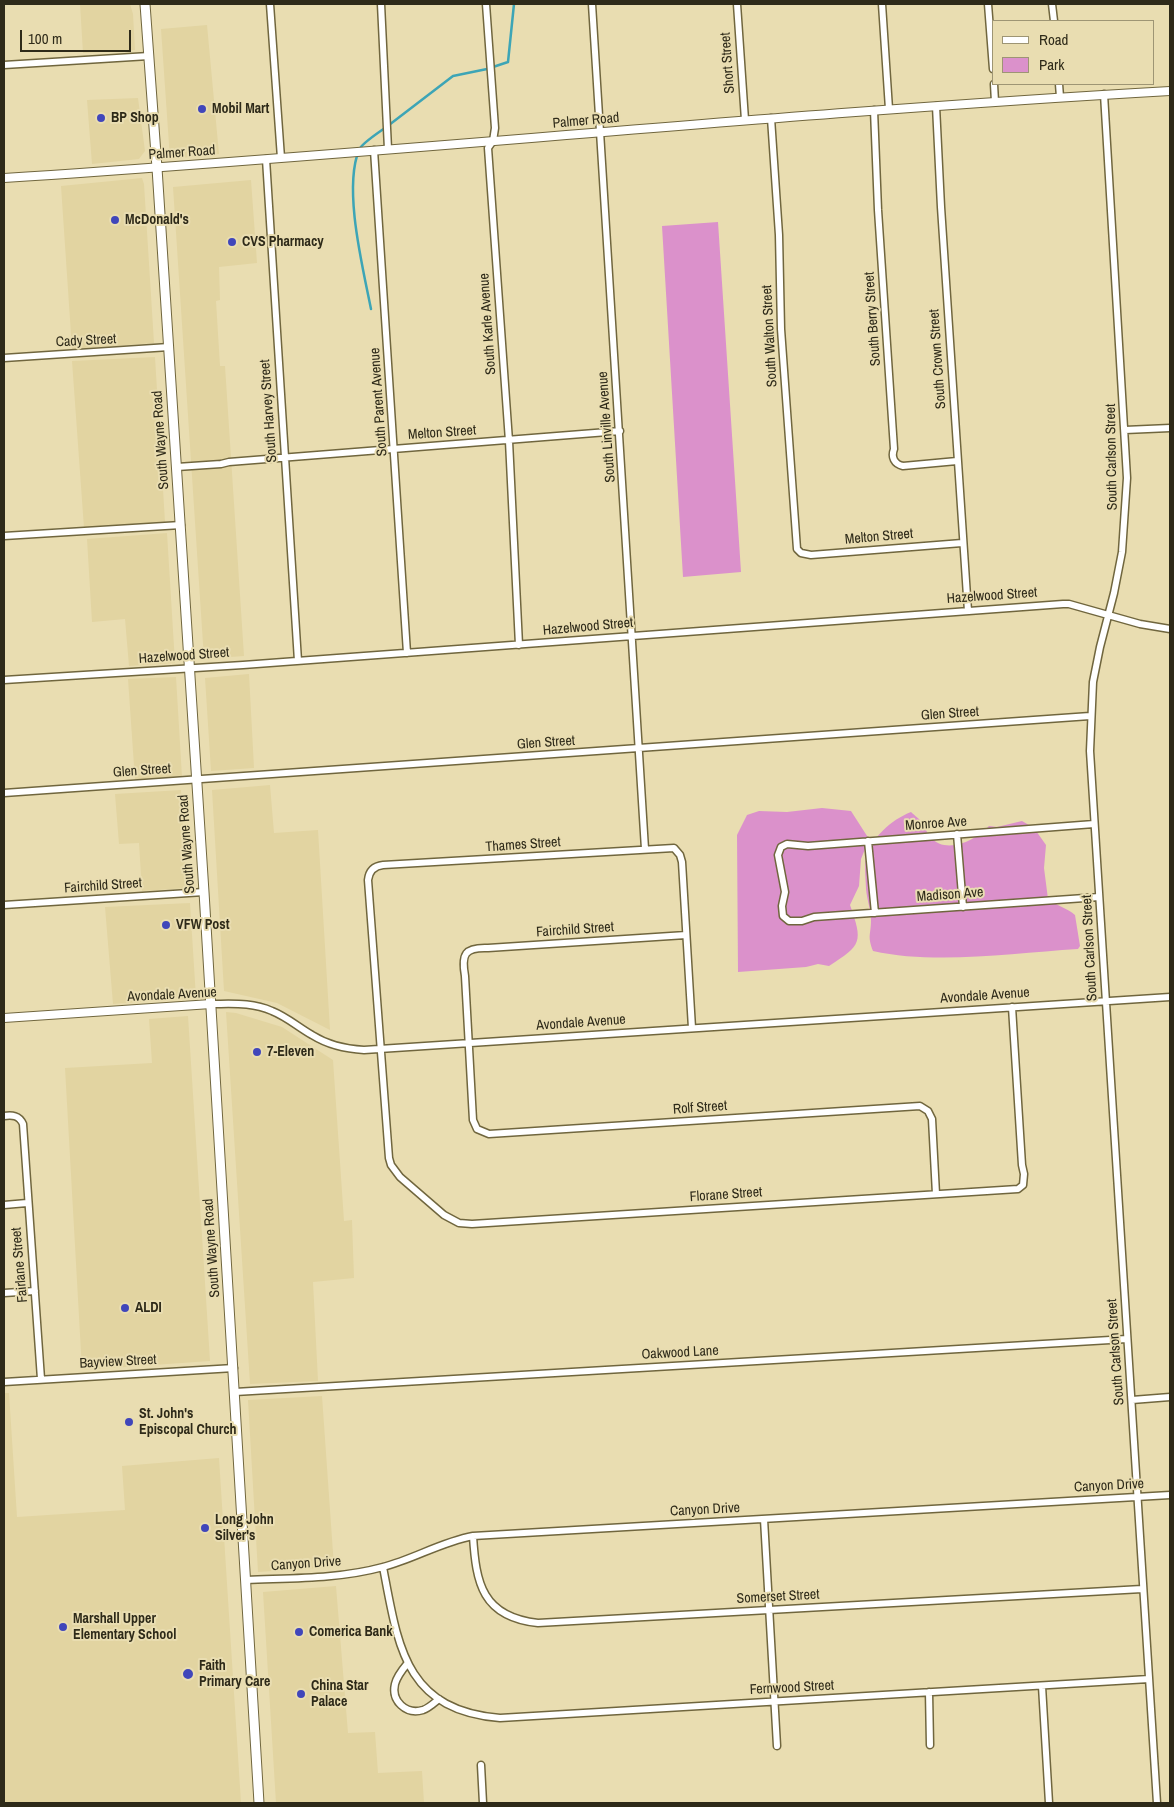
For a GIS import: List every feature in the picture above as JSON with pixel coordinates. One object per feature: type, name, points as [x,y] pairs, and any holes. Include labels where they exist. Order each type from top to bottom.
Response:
[{"type":"main road","name":"South Wayne Road","points":[[145,4],[181,525],[247,1580],[259,1803]]},
{"type":"street","points":[[270,4],[281,158]]},
{"type":"street","points":[[381,4],[388,149]]},
{"type":"street","name":"South Karle Avenue","points":[[486,4],[495,128],[493,141],[488,148],[509,440],[519,645]]},
{"type":"street","name":"South Linville Avenue","points":[[592,4],[645,849]]},
{"type":"street","name":"Short Street","points":[[737,4],[745,120]]},
{"type":"street","points":[[882,4],[889,109]]},
{"type":"street","points":[[988,4],[992,56]]},
{"type":"street","points":[[1052,4],[1054,20]]},
{"type":"street","points":[[4,65],[149,56]]},
{"type":"street","points":[[994,85],[995,102]]},
{"type":"street","points":[[1059,85],[1060,97]]},
{"type":"street","name":"Palmer Road","points":[[4,178],[266,160],[874,110],[1170,91]]},
{"type":"street","name":"South Carlson Street","points":[[1104,94],[1126,430],[1127,478],[1125,525],[1118,573],[1096,665],[1090,716],[1090,767],[1157,1803]]},
{"type":"street","name":"South Crown Street","points":[[936,106],[962,543],[968,611]]},
{"type":"street","name":"South Berry Street","points":[[874,110],[878,210],[894,448],[893,458],[897,464],[903,466],[957,461]]},
{"type":"street","name":"South Walton Street","points":[[772,118],[781,330],[796,547],[799,552]]},
{"type":"street","name":"South Parent Avenue","points":[[374,150],[407,653]]},
{"type":"street","name":"South Harvey Street","points":[[266,160],[298,661]]},
{"type":"street","name":"Cady Street","points":[[4,358],[169,347]]},
{"type":"street","points":[[1126,430],[1170,428]]},
{"type":"street","name":"Melton Street","points":[[177,467],[620,431]]},
{"type":"street","points":[[4,536],[181,525]]},
{"type":"street","name":"Melton Street","points":[[799,552],[811,555],[962,543]]},
{"type":"street","name":"Hazelwood Street","points":[[4,680],[190,669],[1069,604],[1170,629]]},
{"type":"street","name":"Glen Street","points":[[4,793],[1090,716]]},
{"type":"street","name":"Monroe Ave","points":[[802,921],[789,921],[783,916],[782,906],[785,892],[778,855],[781,847],[787,844],[808,846],[1094,824]]},
{"type":"street","points":[[957,834],[963,907]]},
{"type":"street","points":[[868,841],[875,913]]},
{"type":"street","name":"Thames Street","points":[[381,1048],[368,880],[374,868],[383,865],[645,849],[670,848],[676,850],[680,855],[692,1028]]},
{"type":"street","name":"Fairchild Street","points":[[4,905],[204,892]]},
{"type":"street","name":"Madison Ave","points":[[802,921],[814,918],[875,913],[1099,898]]},
{"type":"street","name":"Fairchild Street","points":[[468,1043],[463,962],[467,953],[476,948],[686,936]]},
{"type":"street","name":"Avondale Avenue","points":[[4,1018],[240,1003],[259,1006],[290,1020],[311,1035],[328,1043],[353,1049],[1170,997]]},
{"type":"street","name":"Florane Street","points":[[381,1048],[388,1152],[391,1165],[400,1177],[444,1215],[458,1223],[472,1224],[1013,1190],[1018,1189],[1023,1184],[1024,1174],[1012,1007]]},
{"type":"street","name":"Rolf Street","points":[[468,1043],[473,1120],[477,1129],[486,1134],[920,1106],[928,1111],[932,1119],[936,1194]]},
{"type":"street","name":"Fairlane Street","points":[[4,1116],[13,1115],[20,1119],[23,1124],[27,1203],[36,1291],[41,1379]]},
{"type":"street","points":[[4,1206],[27,1203]]},
{"type":"street","points":[[4,1293],[36,1291]]},
{"type":"street","name":"Oakwood Lane","points":[[235,1392],[1127,1339]]},
{"type":"street","name":"Bayview Street","points":[[4,1382],[234,1368]]},
{"type":"street","points":[[1132,1400],[1170,1397]]},
{"type":"street","name":"Canyon Drive","points":[[247,1580],[344,1575],[383,1567],[411,1558],[448,1542],[473,1536],[1170,1495]]},
{"type":"street","points":[[764,1519],[777,1746]]},
{"type":"street","name":"Somerset Street","points":[[473,1536],[477,1576],[485,1594],[502,1612],[523,1621],[538,1623],[1142,1588]]},
{"type":"street","name":"Fernwood Street","points":[[383,1567],[395,1630],[407,1664],[422,1684],[439,1699],[467,1712],[486,1717],[500,1718],[1149,1679]]},
{"type":"street","points":[[407,1664],[395,1682],[394,1695],[401,1706],[409,1710],[421,1710],[439,1699]]},
{"type":"street","points":[[1042,1686],[1049,1803]]},
{"type":"street","points":[[929,1692],[930,1745]]},
{"type":"street","points":[[480,1765],[483,1803]]},
{"type":"shaded area","points":[[80,4],[130,4],[133,14],[135,50],[83,53]]},
{"type":"shaded area","points":[[207,25],[219,154],[170,159],[161,29]]},
{"type":"shaded area","points":[[138,98],[145,151],[139,159],[92,164],[87,100]]},
{"type":"shaded area","points":[[142,178],[144,184],[154,343],[72,349],[61,186]]},
{"type":"shaded area","points":[[251,180],[257,263],[219,267],[220,300],[216,301],[220,366],[225,366],[244,656],[204,659],[173,187]]},
{"type":"shaded area","points":[[155,357],[165,522],[84,528],[72,361]]},
{"type":"shaded area","points":[[167,533],[175,663],[129,666],[125,619],[92,622],[87,539]]},
{"type":"shaded area","points":[[249,674],[254,768],[211,771],[205,678]]},
{"type":"shaded area","points":[[176,677],[182,777],[135,780],[128,679]]},
{"type":"shaded area","points":[[270,785],[274,833],[318,830],[330,1030],[277,1003],[224,991],[212,790]]},
{"type":"shaded area","points":[[181,790],[187,888],[142,891],[139,843],[119,844],[115,794]]},
{"type":"shaded area","points":[[190,903],[196,998],[113,1004],[105,907]]},
{"type":"shaded area","points":[[226,1012],[236,1013],[282,1027],[333,1060],[344,1221],[352,1220],[354,1278],[313,1282],[318,1381],[250,1384]]},
{"type":"shaded area","points":[[188,1016],[210,1361],[82,1370],[65,1068],[152,1063],[149,1019]]},
{"type":"shaded area","points":[[4,1393],[9,1393],[17,1517],[125,1510],[122,1466],[219,1458],[241,1803],[4,1803]]},
{"type":"shaded area","points":[[322,1396],[334,1567],[258,1572],[248,1400]]},
{"type":"shaded area","points":[[336,1586],[348,1733],[375,1732],[378,1773],[422,1771],[424,1803],[276,1803],[263,1592]]},
{"type":"green space","points":[[718,222],[741,572],[683,577],[662,226]]},
{"type":"green space","points":[[822,808],[851,811],[869,839],[861,859],[859,886],[850,905],[857,927],[857,942],[848,953],[829,966],[818,964],[806,967],[738,972],[737,835],[747,815],[759,811],[787,812]]},
{"type":"green space","points":[[911,812],[921,822],[930,837],[944,845],[960,844],[968,841],[989,826],[997,827],[1022,821],[1034,828],[1046,845],[1044,868],[1048,899],[1075,915],[1080,946],[1078,949],[948,958],[897,955],[873,951],[870,938],[871,916],[866,889],[866,858],[873,843],[883,830]]},
{"type":"waterway","points":[[389,125],[453,76],[487,69],[508,62],[514,4]]},
{"type":"waterway","points":[[371,309],[359,251],[353,186],[355,166],[360,148],[385,128]]},
{"type":"place","name":"Mobil Mart","points":[[202,109]]},
{"type":"place","name":"BP Shop","points":[[101,118]]},
{"type":"place","name":"McDonald's","points":[[115,220]]},
{"type":"place","name":"CVS Pharmacy","points":[[232,242]]},
{"type":"place","name":"VFW Post","points":[[166,925]]},
{"type":"place","name":"7-Eleven","points":[[257,1052]]},
{"type":"place","name":"ALDI","points":[[125,1308]]},
{"type":"place","name":"St. John's Episcopal Church","points":[[129,1422]]},
{"type":"place","name":"Long John Silver's","points":[[205,1528]]},
{"type":"place","name":"Marshall Upper Elementary School","points":[[63,1627]]},
{"type":"place","name":"Comerica Bank","points":[[299,1632]]},
{"type":"place","name":"Faith Primary Care","points":[[188,1674]]},
{"type":"place","name":"China Star Palace","points":[[301,1694]]}]
